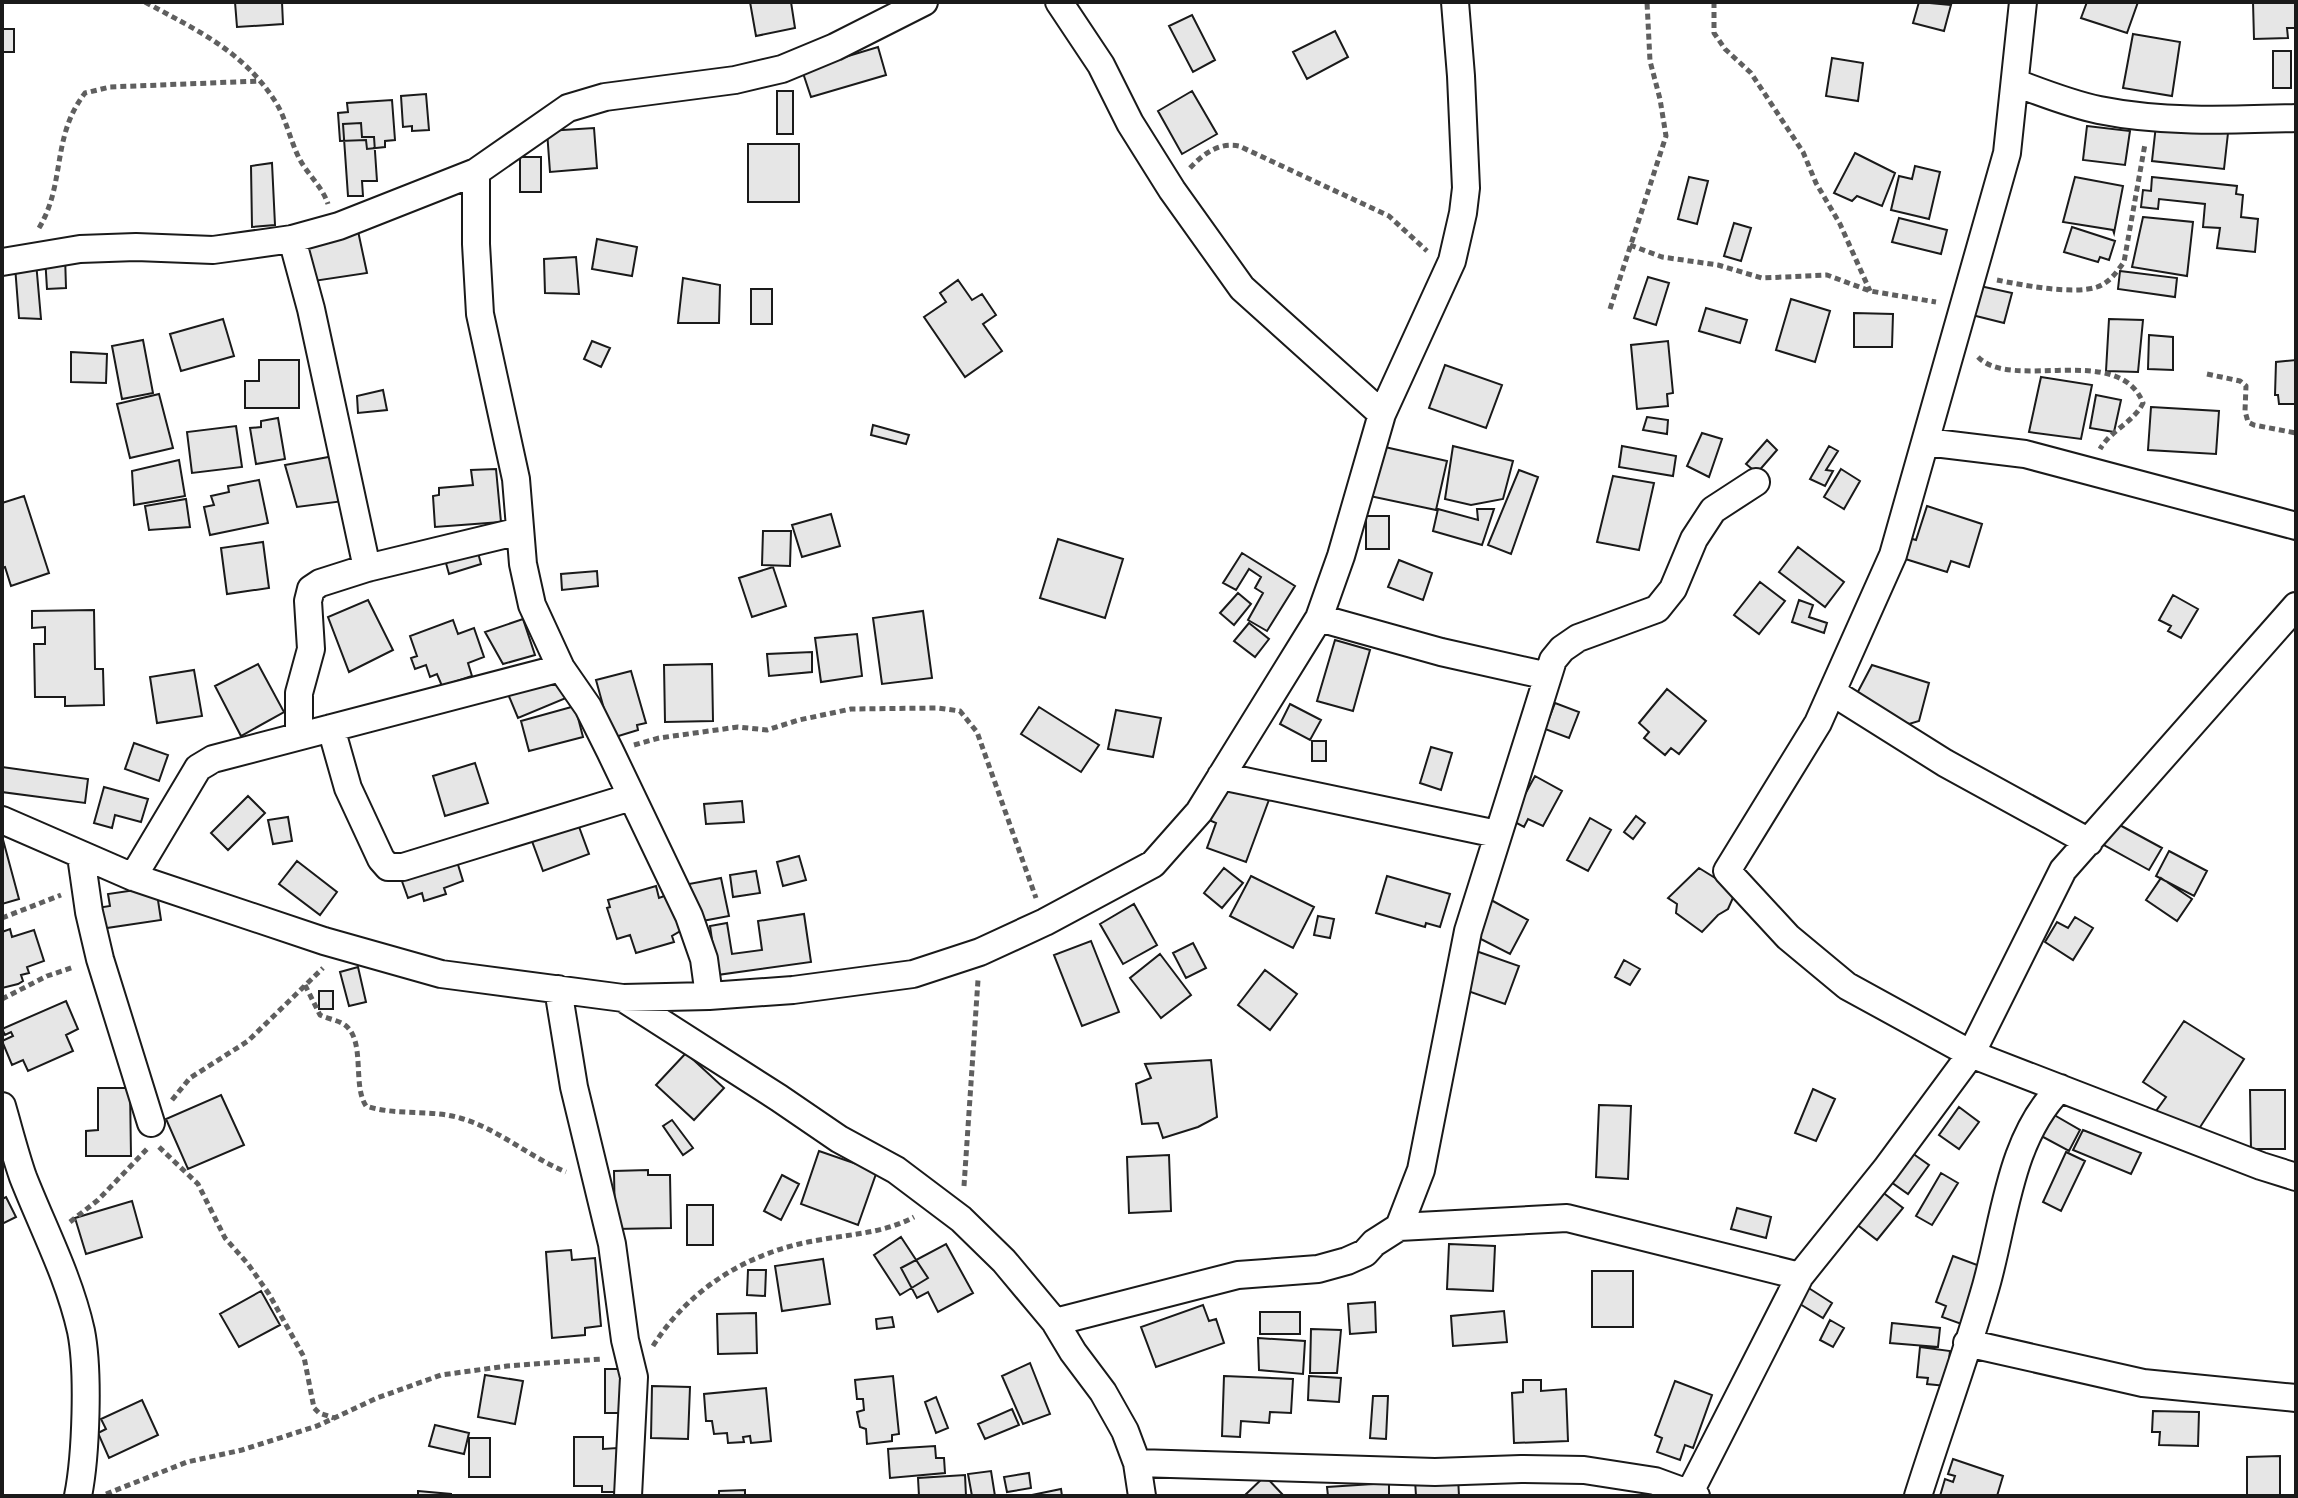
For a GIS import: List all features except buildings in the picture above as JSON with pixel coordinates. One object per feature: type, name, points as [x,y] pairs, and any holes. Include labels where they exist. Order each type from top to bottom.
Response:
[{"type":"street","points":[[2,262],[80,249],[136,247],[213,250],[292,239],[339,226],[476,172],[568,108],[605,97],[735,80],[782,69],[835,47],[924,2]]},
{"type":"street","points":[[1059,2],[1101,65],[1130,123],[1172,190],[1242,288],[1382,414]]},
{"type":"street","points":[[2,820],[133,877],[345,947],[441,974],[623,998],[793,990],[898,976],[980,952],[1045,922],[1153,864],[1199,812],[1319,618],[1341,556],[1382,414],[1448,271],[1466,188],[1455,2]]},
{"type":"street","points":[[2023,2],[2007,153],[1893,555],[1818,723],[1727,871],[1788,937],[1847,986],[1971,1054],[2296,1177]]},
{"type":"street","points":[[2016,83],[2099,110],[2219,120],[2296,118]]},
{"type":"street","points":[[476,172],[480,314],[516,479],[523,564],[532,605],[561,668],[588,707],[689,916],[704,959],[709,996]]},
{"type":"street","points":[[292,239],[311,309],[367,568]]},
{"type":"street","points":[[1926,442],[2025,454],[2296,526]]},
{"type":"street","points":[[1399,1227],[1421,1170],[1468,931],[1553,660],[1578,638],[1657,609],[1673,589],[1694,539],[1713,510],[1756,482]]},
{"type":"street","points":[[299,736],[299,693],[311,649],[308,601],[311,589],[320,583],[367,568],[520,531]]},
{"type":"street","points":[[1137,1463],[1435,1472],[1584,1470],[1623,1487],[1655,1481],[1693,1495],[1800,1276],[1886,1169],[1971,1054],[2063,870],[2296,606]]},
{"type":"street","points":[[1319,618],[1441,652],[1548,676]]},
{"type":"street","points":[[133,877],[198,768],[213,759],[561,668]]},
{"type":"street","points":[[1832,692],[1945,763],[2089,842]]},
{"type":"street","points":[[331,728],[348,788],[381,859],[388,867],[403,867],[631,797]]},
{"type":"street","points":[[1221,776],[1497,834]]},
{"type":"street","points":[[81,856],[100,959],[151,1123]]},
{"type":"street","points":[[558,989],[574,1087],[612,1244],[632,1367],[628,1496]]},
{"type":"street","points":[[623,998],[839,1139],[896,1170],[952,1211],[1004,1261],[1055,1322],[1103,1392],[1125,1431],[1137,1463],[1142,1496]]},
{"type":"street","points":[[1918,1496],[1986,1287],[2021,1147],[2042,1106],[2060,1088]]},
{"type":"street","points":[[2,1106],[23,1176],[51,1238],[81,1330],[83,1452],[78,1496]]},
{"type":"street","points":[[1055,1322],[1238,1275],[1318,1269],[1347,1261],[1365,1253],[1374,1243],[1399,1227],[1567,1218],[1800,1276]]},
{"type":"street","points":[[1967,1343],[2143,1383],[2296,1398]]},
{"type":"path","points":[[145,2],[223,45],[260,81],[277,104],[307,174],[325,196],[339,226]]},
{"type":"path","points":[[1610,309],[1666,136],[1650,61],[1647,2]]},
{"type":"path","points":[[1714,2],[1714,33],[1725,49],[1751,73],[1803,152],[1870,291]]},
{"type":"path","points":[[36,232],[45,217],[56,180],[63,133],[72,109],[85,93],[110,87],[260,81]]},
{"type":"path","points":[[1971,276],[2042,288],[2088,289],[2101,286],[2112,278],[2124,262],[2150,116]]},
{"type":"path","points":[[1172,190],[1193,164],[1217,147],[1234,145],[1389,216],[1448,271]]},
{"type":"path","points":[[1630,245],[1662,257],[1718,265],[1762,278],[1827,275],[1870,291],[1963,307]]},
{"type":"path","points":[[1956,333],[1982,361],[1993,368],[2107,374],[2123,379],[2142,398],[2142,408],[2103,444],[2090,471]]},
{"type":"path","points":[[2207,374],[2240,381],[2246,386],[2248,422],[2296,433]]},
{"type":"path","points":[[610,751],[659,738],[738,727],[767,730],[851,709],[938,708],[960,711],[977,732],[1045,922]]},
{"type":"path","points":[[2,918],[85,884]]},
{"type":"path","points":[[51,1238],[98,1200],[139,1160],[148,1148],[151,1123],[190,1078],[248,1041],[345,947]]},
{"type":"path","points":[[101,1496],[187,1462],[242,1450],[334,1418],[377,1398],[441,1375],[507,1366],[632,1367],[697,1294],[723,1274],[756,1258],[816,1240],[892,1227],[952,1211],[980,952]]},
{"type":"path","points":[[2,999],[47,976],[100,959]]},
{"type":"path","points":[[305,985],[320,1015],[342,1023],[352,1034],[358,1059],[359,1087],[366,1106],[380,1111],[415,1111],[459,1118],[495,1133],[555,1167],[597,1184]]},
{"type":"path","points":[[151,1123],[158,1145],[198,1184],[225,1238],[248,1264],[288,1327],[307,1366],[314,1408],[334,1418]]}]
